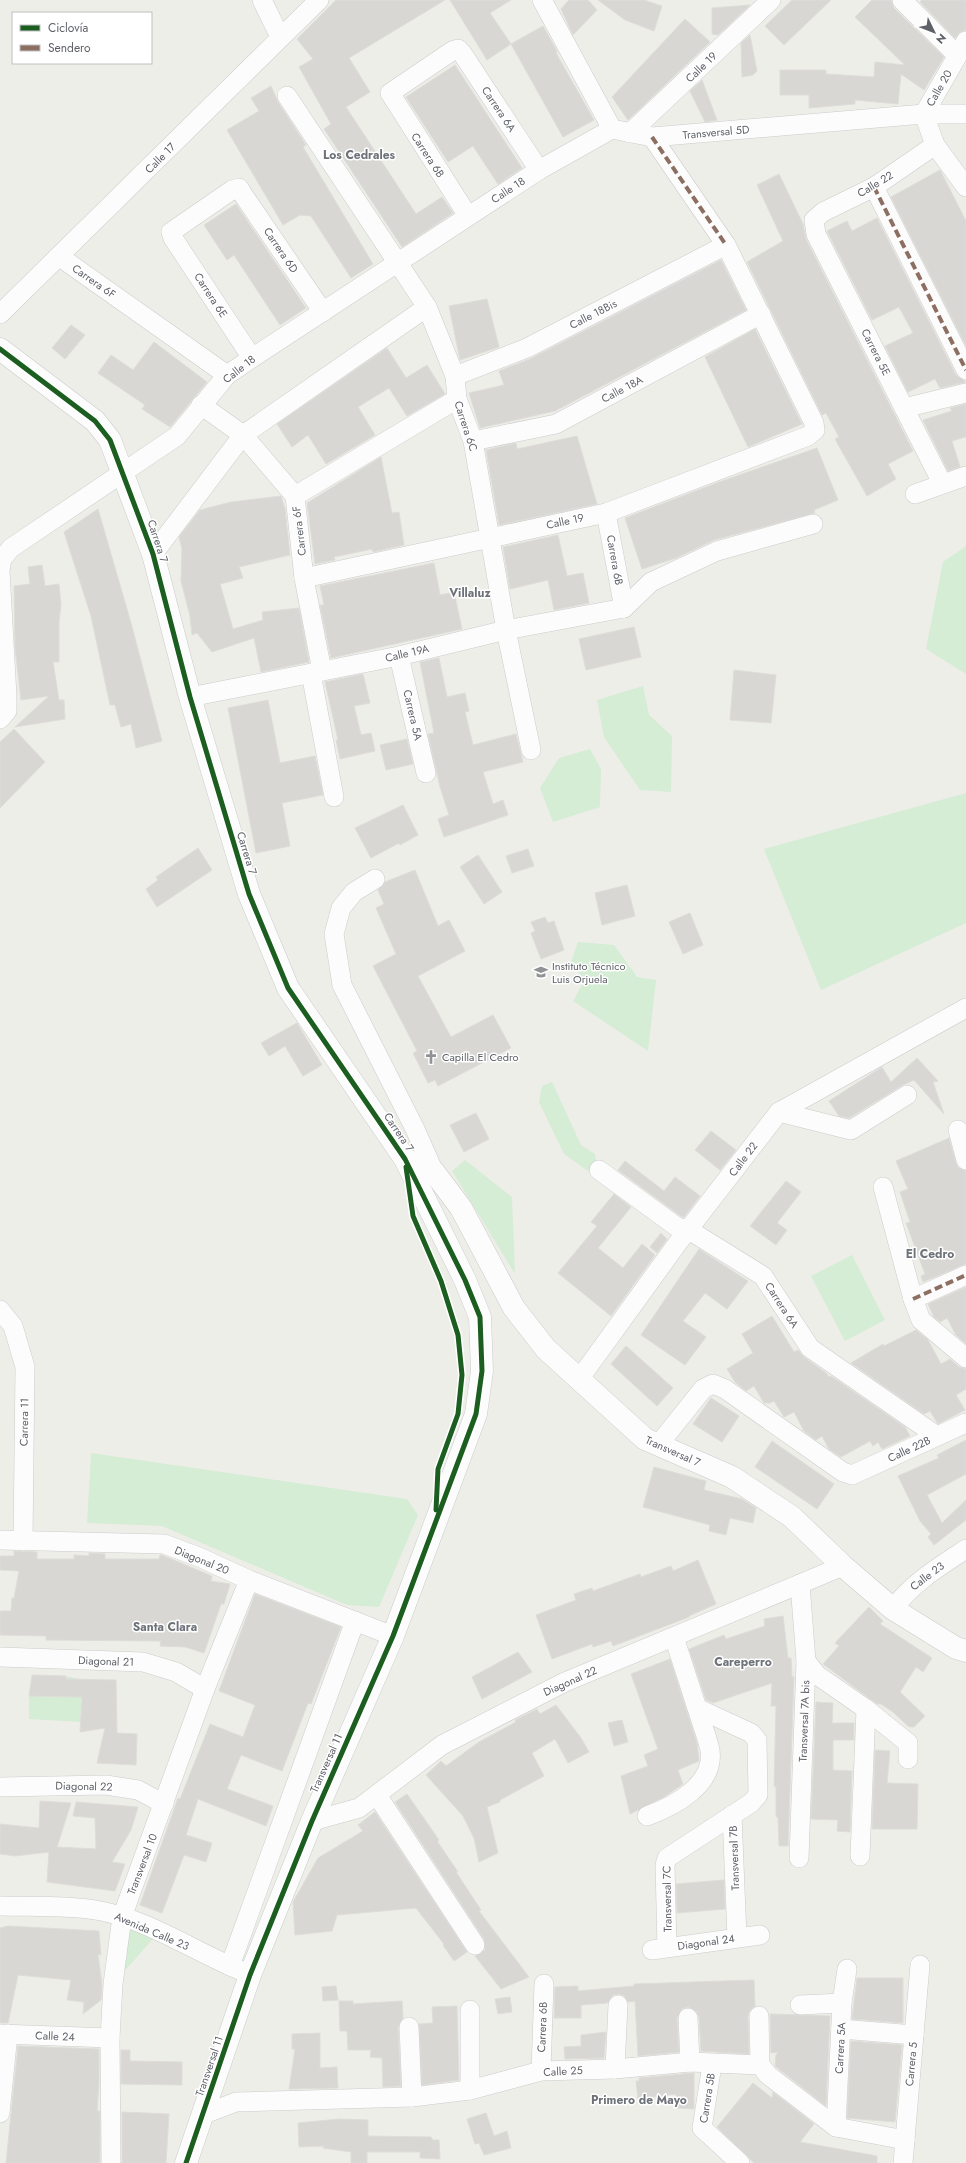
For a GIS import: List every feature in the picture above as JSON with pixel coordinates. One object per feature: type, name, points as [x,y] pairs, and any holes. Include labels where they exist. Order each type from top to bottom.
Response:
[{"type":"street","points":[[262,0],[280,37]]},
{"type":"street","name":"Calle 17","points":[[0,314],[60,257],[318,0]]},
{"type":"street","points":[[542,0],[621,131]]},
{"type":"street","name":"Calle 19","points":[[621,131],[771,0]]},
{"type":"street","points":[[902,0],[962,48]]},
{"type":"street","name":"Calle 20","points":[[924,114],[962,48]]},
{"type":"street","name":"Carrera 6A","points":[[390,93],[452,51],[458,49],[539,170]]},
{"type":"street","name":"Carrera 6B","points":[[390,93],[468,216]]},
{"type":"street","name":"Carrera 6C","points":[[287,96],[427,307],[455,376],[457,399],[474,441],[489,538],[506,630],[531,750]]},
{"type":"street","points":[[924,114],[935,145],[966,187]]},
{"type":"street","name":"Transversal 5D","points":[[621,131],[652,137],[924,114],[966,114]]},
{"type":"street","name":"Calle 18","points":[[0,719],[7,711],[7,696],[0,571],[2,559],[11,548],[124,474],[177,436],[227,375],[539,170],[621,131]]},
{"type":"street","points":[[652,137],[726,246],[761,314]]},
{"type":"street","name":"Calle 22","points":[[814,220],[823,212],[874,187],[935,145]]},
{"type":"street","points":[[874,187],[966,370]]},
{"type":"street","name":"Carrera 6E","points":[[238,188],[232,190],[171,232],[173,238],[252,358]]},
{"type":"street","name":"Carrera 6D","points":[[238,188],[323,312]]},
{"type":"street","name":"Carrera 5E","points":[[814,220],[816,234],[942,483]]},
{"type":"street","name":"Calle 18Bis","points":[[455,376],[527,348],[726,246]]},
{"type":"street","name":"Carrera 6F","points":[[60,257],[227,375]]},
{"type":"street","points":[[153,554],[243,435],[427,307]]},
{"type":"street","name":"Calle 19","points":[[304,578],[606,513],[808,436],[815,430],[814,423],[761,314]]},
{"type":"street","name":"Calle 18A","points":[[474,441],[556,424],[761,314]]},
{"type":"street","name":"Carrera 7","points":[[0,349],[95,421],[110,440],[153,554],[190,697],[249,894],[288,988],[405,1159],[465,1280],[480,1317],[482,1371]]},
{"type":"street","points":[[904,408],[966,393]]},
{"type":"street","points":[[295,496],[457,399]]},
{"type":"street","name":"Carrera 6F","points":[[201,406],[243,435],[295,496],[304,578],[334,797]]},
{"type":"street","points":[[915,494],[942,483],[966,476]]},
{"type":"street","name":"Carrera 6B","points":[[606,513],[624,608]]},
{"type":"street","points":[[624,608],[651,582],[717,551],[813,524]]},
{"type":"street","name":"Calle 19A","points":[[190,697],[399,656],[506,630],[624,608]]},
{"type":"street","name":"Carrera 5A","points":[[399,656],[426,774]]},
{"type":"street","points":[[375,879],[354,892],[341,908],[334,934],[342,985],[434,1172]]},
{"type":"street","name":"Calle 22","points":[[580,1378],[689,1230],[779,1112],[966,1008]]},
{"type":"street","points":[[779,1112],[851,1130],[907,1095]]},
{"type":"street","points":[[958,1130],[966,1160]]},
{"type":"street","name":"Transversal 7","points":[[405,1159],[434,1172],[461,1208],[514,1308],[546,1349],[580,1378],[645,1440],[659,1444],[732,1477],[792,1517],[844,1566],[893,1609],[956,1648],[966,1652]]},
{"type":"street","name":"Carrera 6A","points":[[599,1170],[677,1227],[689,1230],[763,1276],[810,1348],[937,1436]]},
{"type":"street","points":[[883,1187],[913,1299],[921,1320],[966,1358]]},
{"type":"street","points":[[913,1299],[966,1275]]},
{"type":"street","name":"Carrera 11","points":[[0,1310],[13,1326],[25,1367],[23,1541]]},
{"type":"street","name":"Transversal 11","points":[[186,2163],[250,1975],[312,1821],[393,1636],[476,1414],[482,1371]]},
{"type":"street","name":"Calle 22B","points":[[659,1444],[703,1389],[713,1384],[725,1389],[843,1472],[852,1475],[966,1423]]},
{"type":"street","name":"Diagonal 20","points":[[0,1540],[164,1544],[199,1557],[249,1580],[393,1636]]},
{"type":"street","name":"Calle 23","points":[[893,1609],[903,1595],[934,1570],[966,1550]]},
{"type":"street","name":"Diagonal 22","points":[[312,1821],[359,1808],[442,1745],[565,1682],[844,1566]]},
{"type":"street","name":"Transversal 10","points":[[111,2163],[110,2038],[113,1984],[122,1917],[206,1689],[249,1580]]},
{"type":"street","name":"Transversal 7A bis","points":[[799,1858],[806,1661],[800,1584]]},
{"type":"street","points":[[230,1966],[355,1621]]},
{"type":"street","points":[[647,1816],[668,1808],[693,1791],[707,1771],[710,1751],[674,1637]]},
{"type":"street","name":"Diagonal 21","points":[[0,1657],[143,1662],[176,1672],[206,1689]]},
{"type":"street","points":[[806,1661],[818,1676],[866,1709],[908,1743],[908,1759]]},
{"type":"street","name":"Transversal 7B","points":[[697,1708],[751,1733],[757,1740],[758,1795],[751,1803],[732,1815],[737,1937]]},
{"type":"street","points":[[860,1856],[866,1709]]},
{"type":"street","name":"Diagonal 22","points":[[0,1787],[106,1785],[138,1790],[164,1804]]},
{"type":"street","points":[[376,1795],[475,1945]]},
{"type":"street","name":"Transversal 7C","points":[[660,1948],[666,1858],[732,1815]]},
{"type":"street","name":"Avenida Calle 23","points":[[0,1906],[72,1908],[101,1911],[122,1917],[159,1932],[250,1975]]},
{"type":"street","name":"Diagonal 24","points":[[660,1948],[760,1935]]},
{"type":"street","name":"Carrera 5","points":[[903,2163],[920,1965]]},
{"type":"street","name":"Carrera 5A","points":[[836,2127],[842,2003],[847,1969]]},
{"type":"street","name":"Carrera 6B","points":[[541,2071],[544,1984]]},
{"type":"street","points":[[800,2005],[842,2003]]},
{"type":"street","points":[[616,2069],[618,2005]]},
{"type":"street","points":[[470,2010],[470,2090]]},
{"type":"street","points":[[759,2016],[760,2065],[768,2074],[836,2127],[905,2140]]},
{"type":"street","points":[[688,2018],[690,2062]]},
{"type":"street","points":[[409,2027],[412,2098]]},
{"type":"street","points":[[841,2030],[914,2035]]},
{"type":"street","points":[[0,2114],[4,2034]]},
{"type":"street","name":"Calle 24","points":[[4,2034],[110,2038]]},
{"type":"street","name":"Calle 25","points":[[202,2115],[236,2102],[412,2098],[470,2090],[541,2071],[616,2069],[690,2062],[712,2065],[760,2065]]},
{"type":"street","name":"Carrera 5B","points":[[712,2065],[702,2128],[740,2163]]},
{"type":"green space","points":[[966,546],[966,674],[926,649],[943,562]]},
{"type":"green space","points":[[643,686],[649,715],[672,736],[671,792],[640,790],[604,737],[597,700]]},
{"type":"green space","points":[[590,749],[601,769],[600,807],[553,822],[540,788],[559,758]]},
{"type":"green space","points":[[966,793],[966,923],[821,990],[764,849]]},
{"type":"green space","points":[[578,942],[614,945],[637,977],[656,980],[648,1051],[573,1001],[585,979],[570,965]]},
{"type":"green space","points":[[552,1082],[581,1145],[595,1154],[598,1178],[564,1154],[539,1102],[542,1086]]},
{"type":"green space","points":[[465,1160],[512,1197],[515,1274],[452,1171]]},
{"type":"green space","points":[[852,1255],[885,1320],[845,1341],[811,1276]]},
{"type":"green space","points":[[91,1453],[407,1499],[418,1515],[379,1607],[347,1605],[162,1526],[87,1523]]},
{"type":"green space","points":[[66,1676],[83,1680],[80,1722],[29,1719],[29,1696],[63,1697]]},
{"type":"green space","points":[[122,1917],[159,1932],[113,1984]]},
{"type":"building","points":[[336,0],[445,0],[349,58],[370,92],[346,107],[416,214],[442,197],[453,213],[402,247],[324,129],[331,124],[299,67],[313,59],[297,39]]},
{"type":"building","points":[[450,0],[511,0],[490,13],[511,44],[487,60]]},
{"type":"building","points":[[569,0],[588,0],[597,10],[573,35],[561,9]]},
{"type":"building","points":[[598,0],[644,0],[662,6],[654,31],[625,20]]},
{"type":"building","points":[[792,0],[831,0],[784,45],[765,26]]},
{"type":"building","points":[[872,0],[891,0],[894,8],[944,57],[924,90],[901,74],[898,104],[855,100],[855,104],[809,108],[809,95],[780,95],[780,70],[826,70],[826,74],[874,77],[875,62],[905,65],[855,17]]},
{"type":"building","points":[[922,0],[966,0],[966,30],[960,32],[955,38],[920,2]]},
{"type":"building","points":[[750,5],[718,35],[712,34],[712,8]]},
{"type":"building","points":[[685,19],[710,42],[628,120],[612,97]]},
{"type":"building","points":[[543,26],[557,51],[556,53],[594,120],[563,137],[511,44]]},
{"type":"building","points":[[750,35],[757,71],[753,75],[742,77],[741,43]]},
{"type":"building","points":[[455,65],[522,168],[498,184],[473,146],[448,162],[406,97]]},
{"type":"building","points":[[702,80],[717,120],[705,122],[690,91]]},
{"type":"building","points":[[271,86],[278,102],[306,145],[303,147],[373,264],[351,278],[311,216],[300,215],[283,225],[227,130],[259,111],[251,98]]},
{"type":"building","points":[[940,170],[966,221],[966,346],[891,197]]},
{"type":"building","points":[[779,174],[803,224],[806,239],[913,451],[888,464],[896,479],[867,496],[835,439],[839,437],[826,413],[822,415],[747,262],[783,241],[757,185]]},
{"type":"building","points":[[236,204],[306,308],[280,325],[234,255],[227,260],[204,225]]},
{"type":"building","points":[[877,218],[956,375],[966,382],[940,388],[935,379],[908,392],[885,346],[913,333],[899,307],[872,320],[827,231],[847,221],[852,231]]},
{"type":"building","points":[[721,260],[746,310],[555,411],[480,428],[469,393],[504,385],[499,371],[532,358]]},
{"type":"building","points":[[487,299],[499,347],[460,360],[449,306]]},
{"type":"building","points":[[71,325],[85,335],[65,359],[52,348]]},
{"type":"building","points":[[755,329],[802,424],[748,447],[705,357]]},
{"type":"building","points":[[154,342],[207,382],[170,427],[142,409],[145,405],[98,373],[111,355],[133,370]]},
{"type":"building","points":[[387,348],[406,378],[427,365],[445,394],[407,416],[389,388],[358,407],[375,435],[326,464],[308,435],[292,447],[277,424]]},
{"type":"building","points":[[966,404],[966,438],[952,441],[960,467],[948,471],[923,420],[952,411],[950,408]]},
{"type":"building","points":[[577,436],[597,504],[499,525],[486,450],[516,443],[517,449]]},
{"type":"building","points":[[817,448],[838,500],[814,510],[815,513],[714,540],[676,558],[642,569],[625,518],[719,482]]},
{"type":"building","points":[[381,457],[392,513],[399,512],[404,545],[373,552],[372,549],[334,557],[335,560],[315,564],[307,503]]},
{"type":"building","points":[[281,496],[285,509],[290,555],[239,567],[243,578],[220,584],[233,629],[263,620],[262,612],[299,608],[309,662],[261,672],[254,638],[212,652],[197,633],[192,635],[190,616],[181,581],[182,549],[179,537],[200,510],[231,502]]},
{"type":"building","points":[[98,509],[131,623],[162,741],[136,748],[131,724],[121,727],[115,705],[110,705],[91,616],[64,532]]},
{"type":"building","points":[[558,535],[567,576],[583,573],[589,603],[554,610],[548,580],[510,589],[503,547]]},
{"type":"building","points":[[434,563],[440,595],[454,592],[462,629],[331,658],[320,605],[324,605],[320,586]]},
{"type":"building","points":[[42,565],[45,586],[59,584],[61,605],[59,622],[59,662],[53,662],[59,700],[64,700],[65,719],[15,727],[49,696],[21,700],[15,647],[14,586],[30,584],[28,567]]},
{"type":"building","points":[[634,627],[641,657],[586,670],[579,639]]},
{"type":"building","points":[[439,658],[447,697],[465,693],[469,711],[465,712],[473,745],[516,734],[523,762],[483,772],[493,804],[503,800],[508,815],[444,837],[438,819],[449,815],[440,787],[428,734],[434,733],[420,662]]},
{"type":"building","points":[[734,670],[776,675],[771,723],[730,720]]},
{"type":"building","points":[[363,674],[370,703],[354,706],[361,735],[371,733],[375,751],[340,759],[336,740],[338,740],[325,682]]},
{"type":"building","points":[[268,700],[280,763],[315,756],[323,795],[282,803],[290,846],[256,853],[228,708]]},
{"type":"building","points":[[14,729],[45,762],[0,808],[0,742]]},
{"type":"building","points":[[407,739],[413,764],[386,770],[380,745]]},
{"type":"building","points":[[403,805],[418,835],[371,858],[355,828]]},
{"type":"building","points":[[198,848],[212,870],[157,907],[146,889],[158,880],[156,877]]},
{"type":"building","points":[[528,849],[534,866],[512,873],[506,856]]},
{"type":"building","points":[[478,855],[502,892],[484,904],[460,867]]},
{"type":"building","points":[[415,870],[438,926],[449,920],[465,951],[418,976],[451,1037],[493,1015],[511,1048],[438,1086],[435,1080],[428,1083],[413,1053],[417,1051],[373,966],[396,954],[376,908],[384,904],[378,890],[385,882]]},
{"type":"building","points":[[627,885],[635,916],[602,925],[595,893]]},
{"type":"building","points":[[690,913],[703,945],[683,954],[669,922]]},
{"type":"building","points":[[545,917],[548,923],[554,921],[564,950],[541,959],[531,933],[535,931],[531,922]]},
{"type":"building","points":[[297,1023],[322,1065],[303,1076],[285,1046],[269,1056],[261,1043]]},
{"type":"building","points":[[917,1058],[938,1081],[933,1082],[944,1114],[914,1080],[901,1086],[849,1118],[839,1116],[829,1101],[882,1067],[891,1082]]},
{"type":"building","points":[[476,1113],[489,1139],[464,1152],[450,1125]]},
{"type":"building","points":[[711,1131],[736,1150],[720,1170],[695,1150]]},
{"type":"building","points":[[949,1138],[956,1163],[959,1168],[966,1171],[966,1264],[923,1282],[921,1276],[925,1274],[906,1223],[910,1222],[900,1192],[908,1189],[896,1161]]},
{"type":"building","points":[[625,1161],[664,1191],[675,1177],[700,1196],[684,1217],[682,1217],[618,1170]]},
{"type":"building","points":[[786,1181],[801,1192],[777,1223],[787,1230],[776,1245],[750,1226]]},
{"type":"building","points":[[614,1194],[631,1207],[598,1248],[623,1268],[642,1244],[655,1255],[611,1316],[558,1273],[597,1226],[591,1222]]},
{"type":"building","points":[[661,1233],[667,1239],[657,1253],[650,1247]]},
{"type":"building","points":[[699,1249],[748,1281],[727,1309],[705,1293],[683,1321],[706,1337],[685,1365],[641,1335]]},
{"type":"building","points":[[966,1287],[966,1344],[956,1335],[947,1318],[940,1322],[934,1317],[928,1304]]},
{"type":"building","points":[[772,1316],[794,1352],[798,1350],[804,1357],[826,1373],[829,1377],[831,1376],[905,1427],[910,1436],[882,1449],[878,1442],[873,1446],[870,1441],[841,1457],[829,1449],[822,1436],[816,1440],[804,1431],[794,1412],[784,1417],[774,1401],[764,1403],[754,1386],[746,1391],[735,1382],[727,1369],[753,1353],[742,1334]]},
{"type":"building","points":[[916,1330],[928,1340],[941,1364],[950,1359],[959,1367],[966,1369],[966,1389],[956,1395],[965,1410],[938,1424],[930,1411],[924,1414],[851,1363],[883,1344],[884,1346]]},
{"type":"building","points":[[626,1346],[673,1388],[657,1406],[611,1364]]},
{"type":"building","points":[[711,1398],[739,1416],[722,1442],[693,1424]]},
{"type":"building","points":[[966,1440],[966,1474],[927,1495],[942,1523],[966,1500],[966,1520],[934,1545],[928,1537],[931,1534],[920,1521],[898,1476],[939,1458],[937,1455]]},
{"type":"building","points":[[772,1441],[834,1484],[817,1509],[755,1467]]},
{"type":"building","points":[[654,1467],[706,1481],[704,1490],[742,1499],[756,1508],[753,1523],[730,1518],[726,1535],[709,1531],[710,1525],[643,1507]]},
{"type":"building","points":[[14,1551],[37,1552],[37,1559],[74,1559],[74,1555],[89,1556],[89,1553],[105,1554],[105,1559],[159,1559],[160,1555],[162,1555],[212,1576],[211,1581],[230,1584],[224,1604],[221,1604],[204,1653],[185,1647],[160,1646],[161,1641],[46,1640],[46,1636],[0,1635],[0,1611],[11,1611],[12,1598],[14,1598],[19,1571],[0,1570],[0,1556],[14,1556]]},
{"type":"building","points":[[698,1560],[716,1604],[689,1617],[613,1646],[611,1641],[593,1647],[592,1644],[552,1659],[536,1615],[576,1600],[574,1594],[592,1588],[593,1591],[640,1574],[641,1577],[671,1566],[673,1571]]},
{"type":"building","points":[[255,1594],[341,1627],[311,1704],[308,1703],[282,1771],[241,1755],[227,1789],[273,1806],[266,1826],[198,1799],[186,1835],[212,1843],[206,1862],[184,1855],[162,1913],[140,1905],[178,1798],[180,1799],[210,1724],[243,1737],[255,1705],[219,1691]]},
{"type":"building","points":[[869,1607],[883,1621],[880,1624],[932,1658],[923,1672],[916,1667],[900,1692],[925,1716],[914,1727],[909,1727],[893,1712],[881,1704],[877,1704],[823,1664],[839,1646],[835,1643]]},
{"type":"building","points":[[783,1616],[788,1658],[791,1658],[792,1677],[794,1677],[788,1846],[779,1846],[778,1817],[776,1817],[776,1787],[774,1786],[776,1706],[771,1706],[772,1683],[713,1703],[706,1700],[689,1649],[724,1635],[726,1639],[765,1626],[764,1619]]},
{"type":"building","points":[[518,1652],[532,1672],[482,1699],[472,1677]]},
{"type":"building","points":[[670,1659],[697,1743],[699,1761],[678,1770],[683,1784],[664,1797],[630,1814],[621,1776],[648,1766],[644,1755],[658,1749],[631,1674]]},
{"type":"building","points":[[32,1675],[66,1676],[66,1679],[116,1680],[117,1733],[137,1734],[136,1765],[97,1763],[105,1728],[80,1732],[82,1697],[29,1696]]},
{"type":"building","points":[[816,1702],[833,1703],[832,1723],[854,1723],[854,1740],[833,1740],[833,1770],[852,1771],[850,1832],[837,1831],[838,1820],[811,1819]]},
{"type":"building","points":[[556,1705],[581,1738],[589,1752],[568,1763],[555,1739],[532,1753],[544,1776],[500,1800],[500,1802],[487,1807],[498,1853],[479,1862],[474,1838],[463,1816],[426,1775],[441,1761],[446,1766],[479,1742],[516,1722],[515,1720],[537,1709],[540,1714]]},
{"type":"building","points":[[622,1720],[628,1742],[614,1746],[608,1723]]},
{"type":"building","points":[[875,1750],[890,1751],[887,1783],[918,1784],[917,1829],[872,1829]]},
{"type":"building","points":[[407,1794],[439,1840],[437,1841],[481,1910],[479,1911],[529,1977],[501,1989],[475,1956],[485,1950],[484,1939],[395,1802]]},
{"type":"building","points":[[40,1801],[71,1803],[57,1847],[96,1849],[95,1818],[73,1816],[76,1802],[138,1807],[131,1830],[112,1862],[125,1864],[115,1891],[47,1882],[49,1852],[15,1856],[0,1854],[0,1824],[39,1828]]},
{"type":"building","points":[[375,1812],[467,1952],[454,1961],[443,1945],[444,1944],[416,1908],[337,1915],[332,1931],[295,1935],[293,1902],[318,1858],[363,1831],[358,1825]]},
{"type":"building","points":[[724,1880],[725,1909],[677,1913],[676,1884]]},
{"type":"building","points":[[8,1926],[99,1931],[101,1955],[98,1954],[102,1985],[101,2000],[83,2014],[84,2002],[67,2000],[71,1980],[18,1975],[8,2023],[0,2023],[0,1928]]},
{"type":"building","points":[[857,1978],[903,1978],[903,2023],[852,2019]]},
{"type":"building","points":[[754,1980],[755,2006],[750,2010],[748,2016],[749,2054],[701,2051],[699,2017],[697,2012],[688,2007],[682,2009],[677,2018],[679,2052],[638,2056],[635,2001],[628,2002],[624,1996],[619,1994],[613,1995],[607,2003],[581,2005],[581,2018],[554,2018],[555,1987],[578,1986],[578,1991],[634,1986],[634,1984]]},
{"type":"building","points":[[336,1986],[338,2000],[323,2001],[322,1987]]},
{"type":"building","points":[[510,1997],[512,2012],[498,2014],[495,1999]]},
{"type":"building","points":[[339,2001],[353,2001],[353,2004],[402,2001],[403,2018],[398,2027],[401,2086],[383,2087],[382,2058],[370,2057],[371,2050],[348,2050],[347,2031],[340,2031]]},
{"type":"building","points":[[457,2006],[459,2080],[422,2085],[419,2024],[433,2023],[432,2007]]},
{"type":"building","points":[[770,2014],[830,2016],[826,2106],[775,2066],[776,2055],[778,2052],[771,2053]]},
{"type":"building","points":[[606,2032],[604,2058],[565,2059],[564,2047],[581,2046],[581,2035]]},
{"type":"building","points":[[320,2033],[320,2068],[337,2067],[338,2088],[289,2089],[295,2049],[292,2049],[292,2034]]},
{"type":"building","points":[[851,2041],[902,2045],[895,2122],[847,2118]]},
{"type":"building","points":[[18,2046],[99,2049],[97,2111],[100,2111],[100,2163],[6,2163]]},
{"type":"building","points":[[121,2050],[130,2050],[130,2061],[182,2062],[182,2085],[121,2084]]},
{"type":"building","points":[[694,2073],[694,2109],[677,2108],[676,2094],[638,2099],[636,2081],[639,2081],[639,2078]]},
{"type":"building","points":[[753,2083],[772,2098],[773,2092],[814,2124],[800,2142],[877,2156],[877,2163],[754,2163],[717,2127]]},
{"type":"building","points":[[122,2112],[169,2114],[166,2163],[122,2163]]},
{"type":"building","points":[[486,2113],[494,2136],[507,2131],[511,2148],[484,2155],[479,2143],[475,2144],[467,2119]]},
{"type":"building","points":[[339,2119],[368,2120],[368,2136],[431,2137],[433,2140],[439,2140],[440,2159],[420,2158],[420,2152],[367,2152],[367,2163],[351,2163],[351,2152],[323,2148],[324,2146],[299,2147],[298,2123]]},
{"type":"marked path","points":[[652,137],[726,245]]},
{"type":"marked path","points":[[874,187],[966,370]]},
{"type":"marked path","points":[[913,1299],[966,1275]]},
{"type":"cycle path","points":[[0,349],[95,421],[110,440],[153,554],[190,697],[249,894],[288,988],[405,1159],[465,1280],[480,1317],[482,1371],[476,1414],[393,1636],[312,1821],[250,1975],[186,2163]]},
{"type":"cycle path","points":[[406,1167],[413,1216],[441,1281],[458,1335],[462,1375],[458,1414],[438,1469],[436,1510]]},
{"type":"place","name":"Instituto Técnico Luis Orjuela","points":[[541,972]]},
{"type":"place","name":"Capilla El Cedro","points":[[431,1057]]},
{"type":"district","name":"Los Cedrales","points":[[359,155]]},
{"type":"district","name":"Villaluz","points":[[470,593]]},
{"type":"district","name":"El Cedro","points":[[930,1254]]},
{"type":"district","name":"Santa Clara","points":[[165,1627]]},
{"type":"district","name":"Careperro","points":[[743,1662]]},
{"type":"district","name":"Primero de Mayo","points":[[639,2100]]}]
